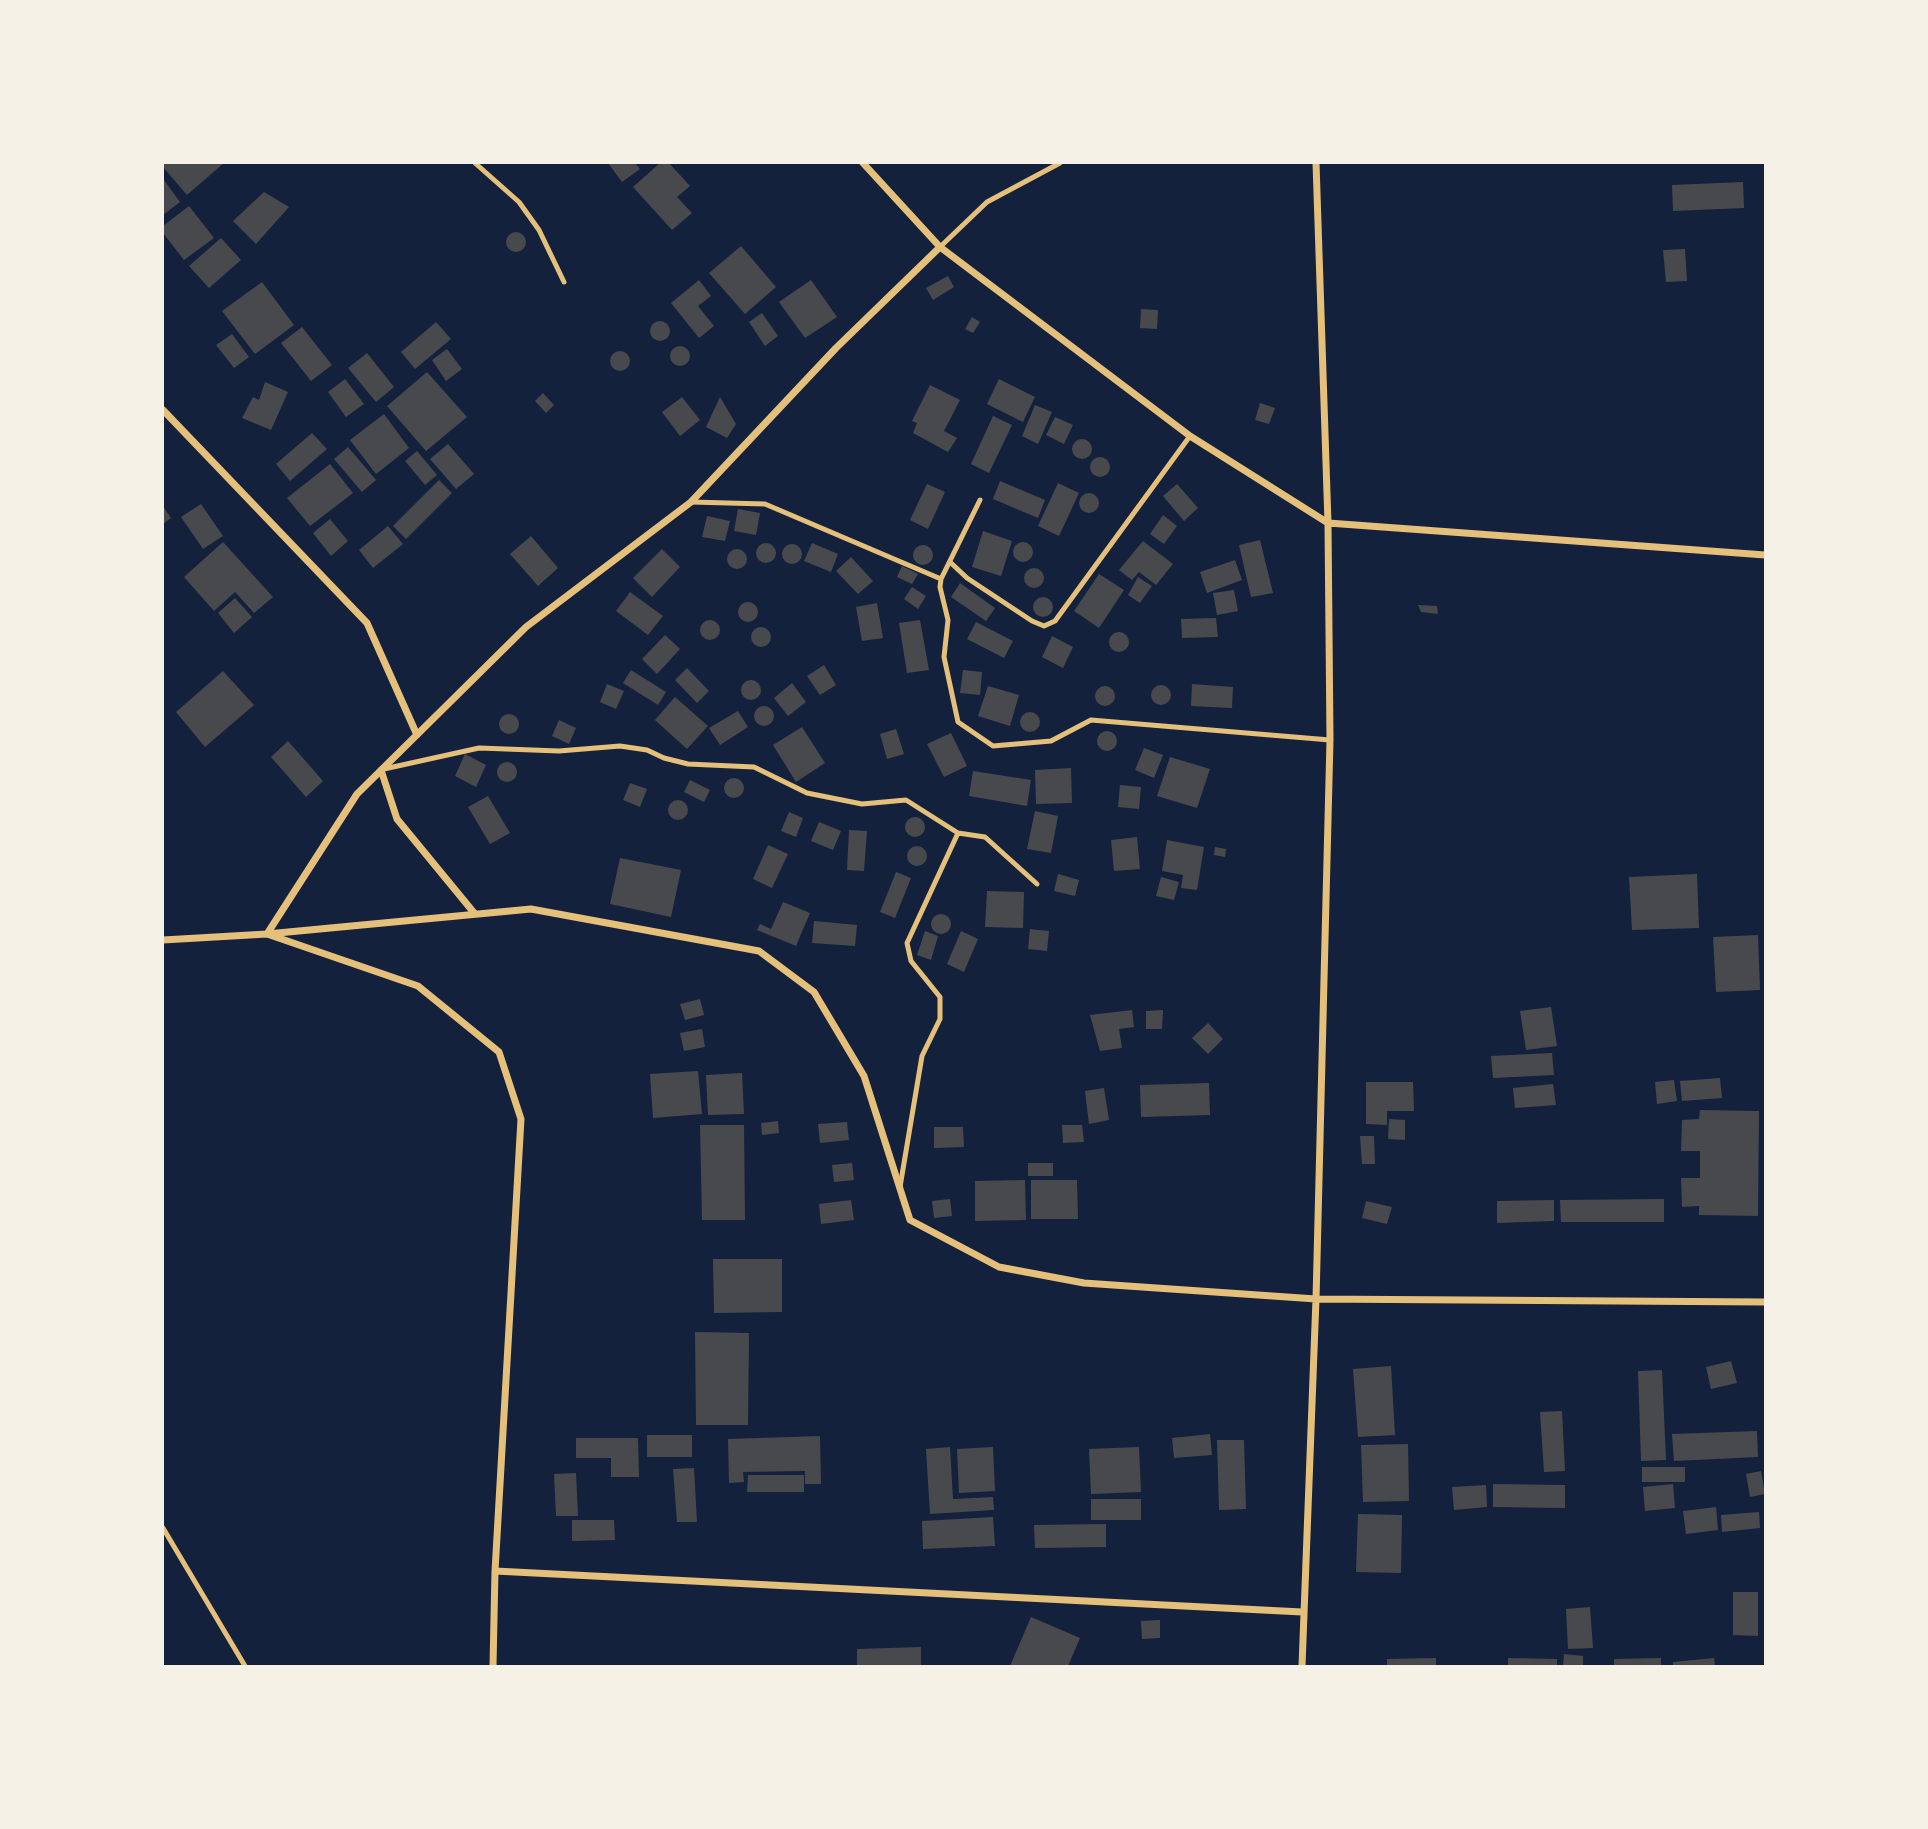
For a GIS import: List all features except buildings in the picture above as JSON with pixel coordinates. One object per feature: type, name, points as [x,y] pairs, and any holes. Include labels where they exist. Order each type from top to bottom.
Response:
[{"type":"street","points":[[863,163],[940,247],[1190,436],[1328,523],[1765,555]]},
{"type":"street","points":[[1302,1666],[1316,1299],[1330,740],[1328,523],[1317,163]]},
{"type":"street","points":[[267,934],[358,794],[381,770],[526,627],[691,502],[836,348],[940,247]]},
{"type":"street","points":[[163,410],[367,623],[417,735]]},
{"type":"street","points":[[381,770],[397,819],[475,914]]},
{"type":"street","points":[[163,940],[267,934],[531,909],[760,951],[814,992],[864,1076],[910,1220],[999,1267],[1084,1283],[1316,1299],[1765,1302]]},
{"type":"street","points":[[267,934],[418,986],[499,1052],[521,1119],[495,1571],[493,1666]]},
{"type":"street","points":[[495,1571],[1302,1612]]},
{"type":"lane","points":[[475,163],[519,202],[539,230],[564,282]]},
{"type":"lane","points":[[940,247],[987,202],[1060,163]]},
{"type":"lane","points":[[950,562],[1032,621],[1044,626],[1055,621],[1190,436]]},
{"type":"lane","points":[[980,500],[940,579],[941,601],[948,620],[944,657],[958,722],[993,746],[1051,741],[1091,720],[1330,740]]},
{"type":"lane","points":[[691,502],[765,504],[940,579]]},
{"type":"lane","points":[[381,770],[479,748],[559,751],[620,746],[647,750],[688,764],[754,767],[807,793],[862,804],[906,800],[958,833],[985,837],[1037,884]]},
{"type":"lane","points":[[900,1188],[922,1056],[940,1019],[940,997],[911,961],[907,943],[958,833]]},
{"type":"lane","points":[[163,1528],[245,1666]]}]
